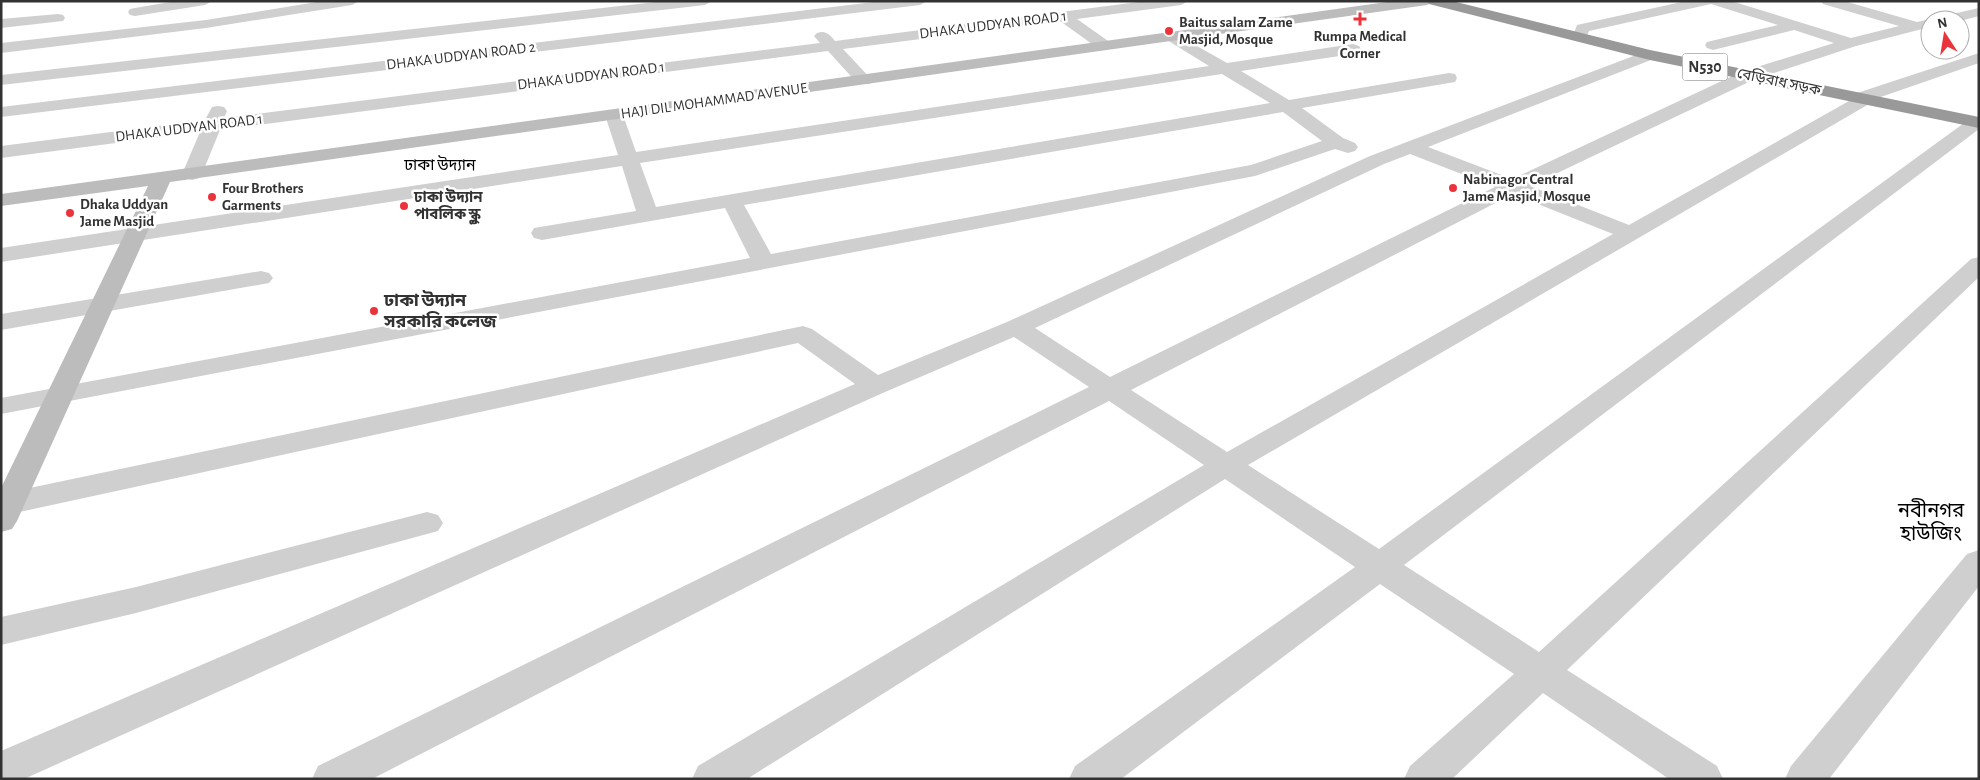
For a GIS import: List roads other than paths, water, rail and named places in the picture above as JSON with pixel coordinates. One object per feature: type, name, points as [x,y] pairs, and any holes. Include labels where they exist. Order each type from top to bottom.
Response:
[{"type":"highway","name":"বেড়িবাধ সড়ক","points":[[1434,1],[1650,55],[1860,100],[1978,122]]},
{"type":"street","points":[[135,12],[205,1]]},
{"type":"street","points":[[1,48],[248,17],[352,1]]},
{"type":"street","points":[[1,80],[240,52],[503,16],[705,1]]},
{"type":"street","points":[[791,1],[864,80]]},
{"type":"street","name":"DHAKA UDDYAN ROAD 2","points":[[1,112],[920,1]]},
{"type":"street","name":"DHAKA UDDYAN ROAD 1","points":[[1,152],[1064,16],[1149,3],[1180,1]]},
{"type":"street","name":"HAJI DIL MOHAMMAD AVENUE","points":[[1,200],[1427,1]]},
{"type":"street","points":[[1580,38],[1582,28],[1707,1]]},
{"type":"street","points":[[1716,1],[1850,43]]},
{"type":"street","points":[[1828,1],[1920,24]]},
{"type":"street","points":[[1064,16],[1105,46]]},
{"type":"street","points":[[192,174],[230,83],[248,17]]},
{"type":"street","points":[[1,24],[58,18]]},
{"type":"street","points":[[1713,45],[1794,26]]},
{"type":"street","points":[[332,779],[1512,187],[1747,76],[1850,43],[1920,26]]},
{"type":"street","points":[[1172,37],[1287,106],[1336,142],[1377,160]]},
{"type":"street","points":[[1,255],[1354,49]]},
{"type":"street","points":[[1,770],[875,386],[1016,327],[1377,160],[1650,55]]},
{"type":"street","points":[[712,779],[1226,465],[1860,100],[1979,58]]},
{"type":"street","points":[[542,233],[1449,78]]},
{"type":"street","points":[[614,115],[648,215]]},
{"type":"street","points":[[1089,779],[1380,566],[1978,122]]},
{"type":"street","points":[[1,406],[1255,170],[1336,142]]},
{"type":"street","points":[[1410,147],[1631,233]]},
{"type":"street","points":[[4,510],[61,394],[162,178]]},
{"type":"street","points":[[732,201],[764,262]]},
{"type":"street","points":[[1424,779],[1979,264]]},
{"type":"street","points":[[1,322],[261,278]]},
{"type":"street","points":[[1016,327],[1703,779]]},
{"type":"street","points":[[4,510],[802,334],[875,386]]},
{"type":"street","points":[[1,631],[136,600],[427,523]]},
{"type":"street","points":[[1805,779],[1979,562]]},
{"type":"place","name":"Rumpa Medical Corner","points":[[1360,19]]},
{"type":"place","name":"Baitus salam Zame Masjid, Mosque","points":[[1169,31]]},
{"type":"place","name":"Nabinagor Central Jame Masjid, Mosque","points":[[1453,188]]},
{"type":"place","name":"Four Brothers Garments","points":[[212,197]]},
{"type":"place","name":"ঢাকা উদ্যান পাবলিক স্কুল","points":[[404,206]]},
{"type":"place","name":"Dhaka Uddyan Jame Masjid","points":[[70,213]]},
{"type":"place","name":"ঢাকা উদ্যান সরকারি কলেজ","points":[[374,311]]},
{"type":"district","name":"ঢাকা উদ্যান","points":[[440,165]]},
{"type":"district","name":"নবীনগর হাউজিং","points":[[1931,522]]}]
